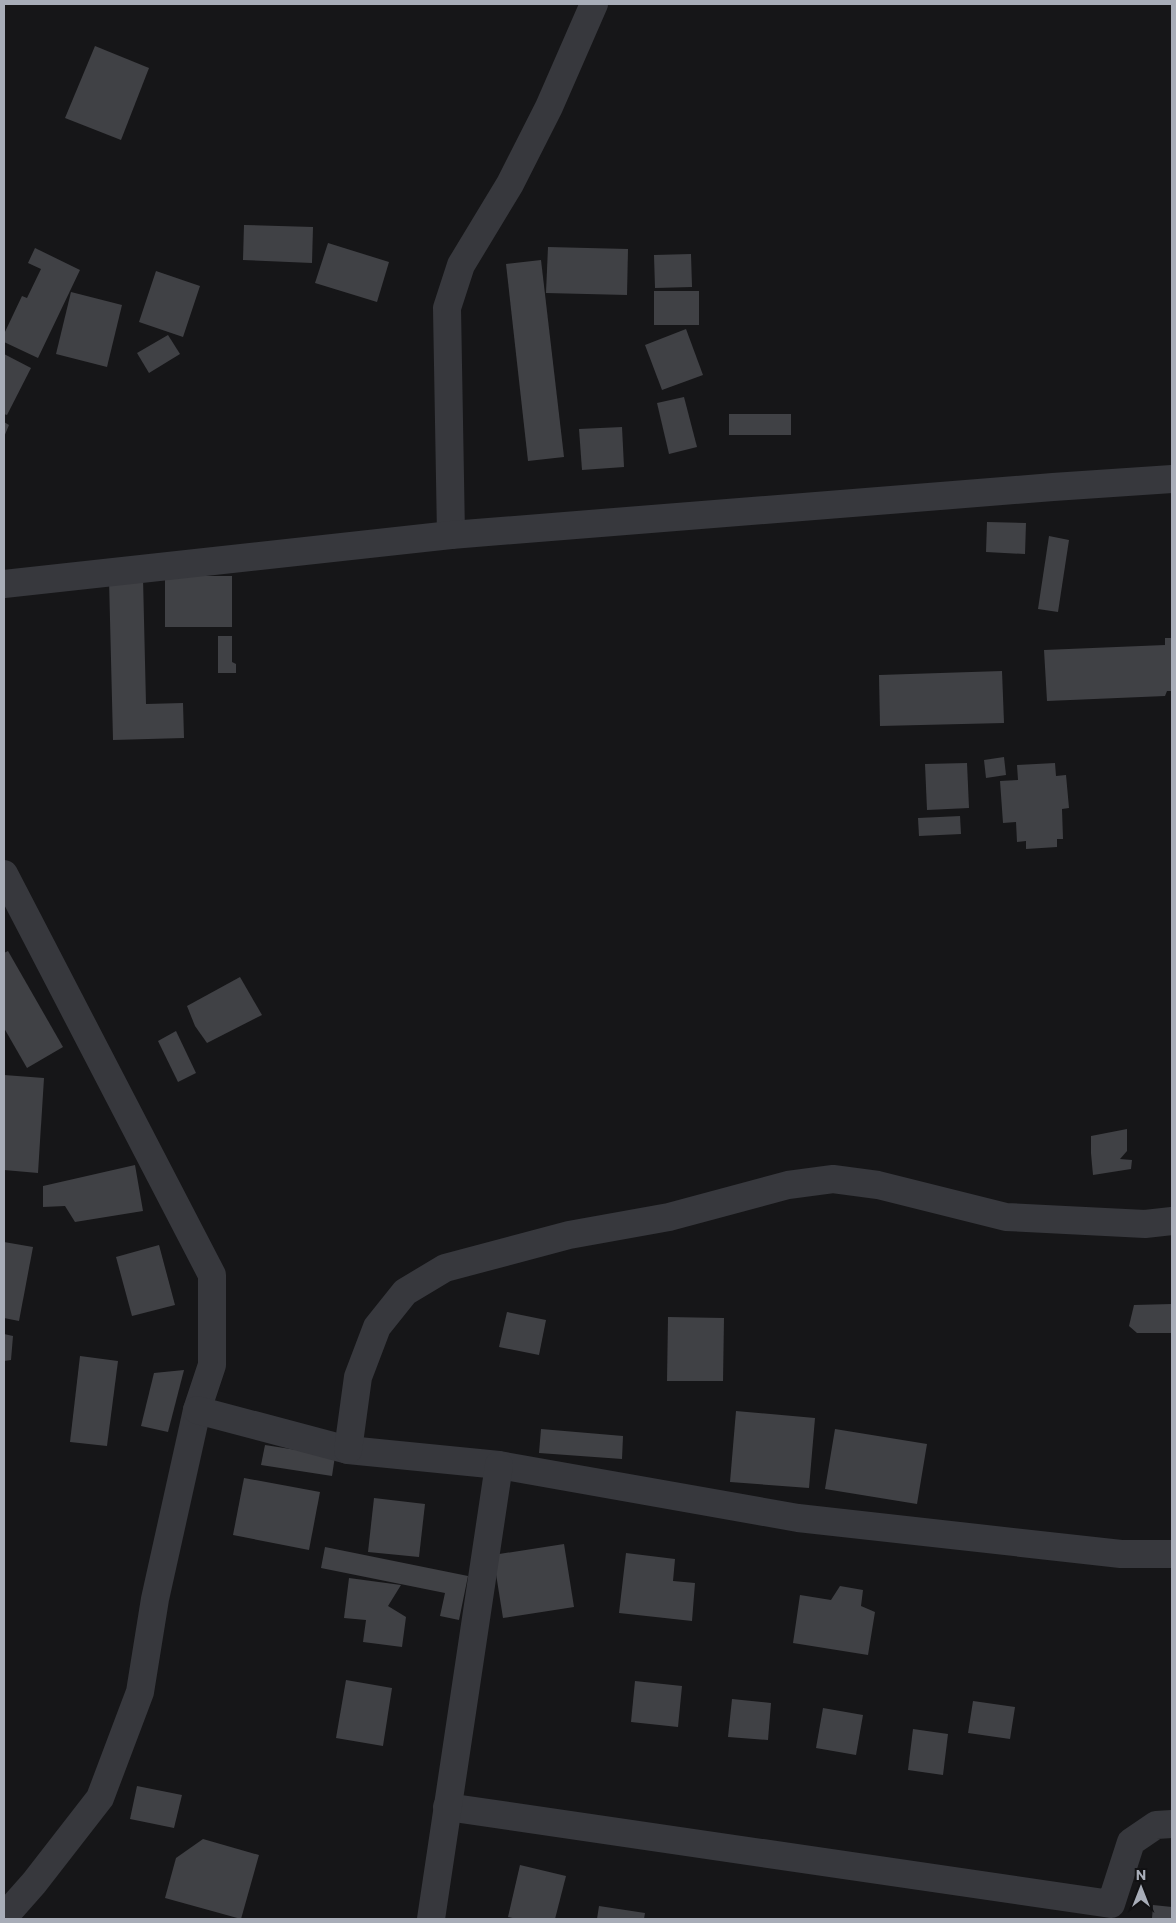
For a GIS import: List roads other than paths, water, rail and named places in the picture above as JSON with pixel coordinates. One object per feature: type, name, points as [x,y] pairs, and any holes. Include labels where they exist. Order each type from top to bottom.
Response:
[{"type":"street","points":[[451,536],[447,308],[461,265],[510,184],[548,107],[594,4]]},
{"type":"street","points":[[4,584],[451,536],[1043,487],[1172,479]]},
{"type":"street","points":[[4,874],[212,1274],[212,1365],[197,1410],[155,1599],[140,1692],[100,1798],[34,1883],[4,1916]]},
{"type":"street","points":[[348,1450],[358,1377],[377,1328],[405,1292],[445,1268],[568,1235],[669,1216],[788,1185],[833,1179],[878,1184],[1006,1217],[1145,1224],[1172,1221]]},
{"type":"street","points":[[197,1410],[348,1450],[499,1465],[798,1518],[1121,1554],[1172,1554]]},
{"type":"street","points":[[431,1919],[499,1465]]},
{"type":"street","points":[[447,1807],[1111,1904],[1132,1842],[1156,1825],[1172,1824]]}]
